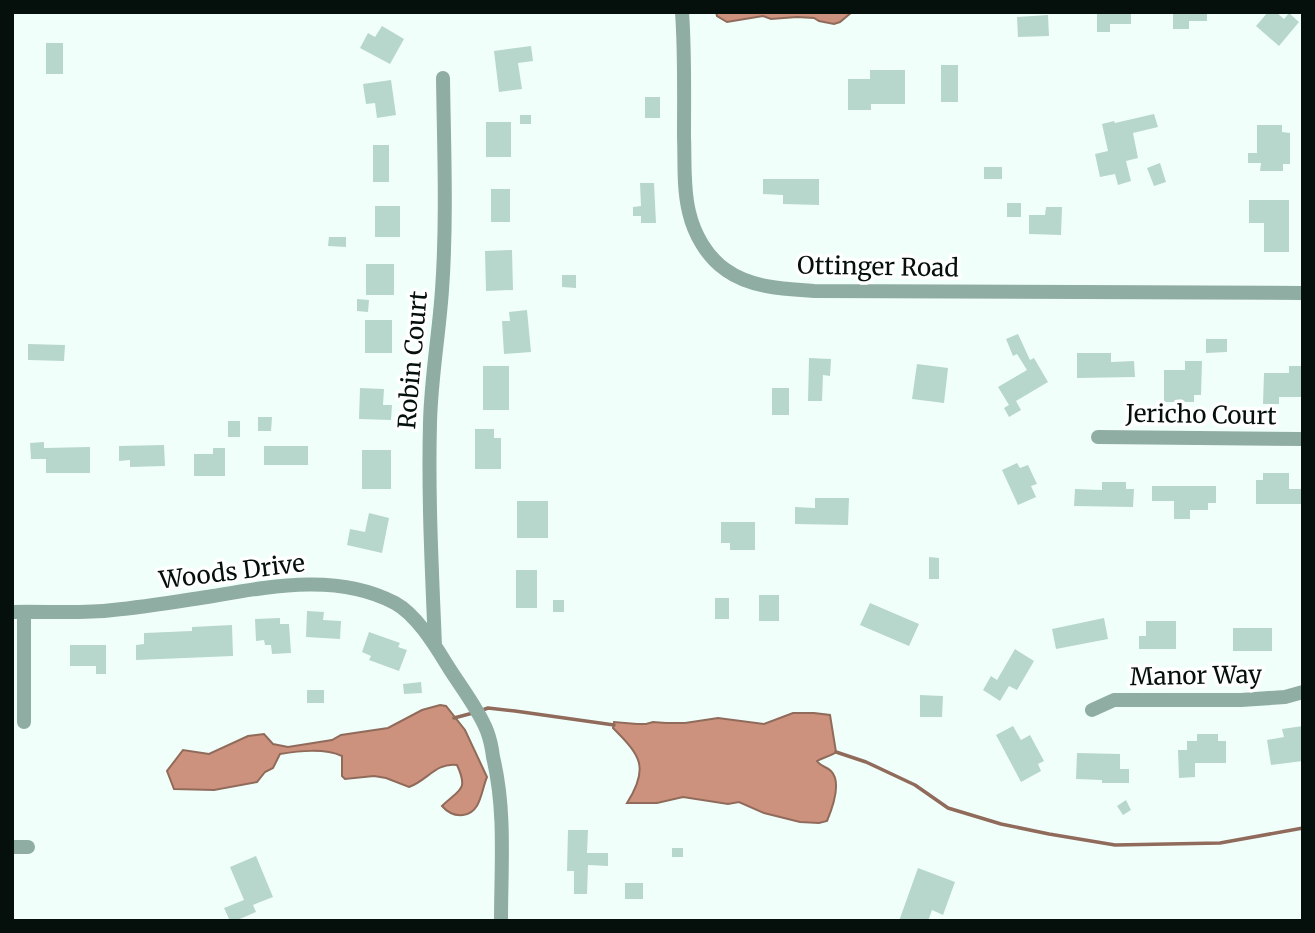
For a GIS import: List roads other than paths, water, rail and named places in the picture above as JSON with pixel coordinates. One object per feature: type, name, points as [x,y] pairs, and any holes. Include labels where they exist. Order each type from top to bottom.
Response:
[{"type":"street","name":"Ottinger Road","points":[[682,12],[684,151],[689,213],[710,256],[740,278],[758,284],[814,291],[1303,293]]},
{"type":"street","name":"Robin Court","points":[[435,646],[430,420],[444,242],[443,78]]},
{"type":"street","name":"Jericho Court","points":[[1098,437],[1303,439]]},
{"type":"street","name":"Woods Drive","points":[[18,612],[111,610],[267,587],[333,585],[363,590],[398,605],[414,619],[435,646],[488,732],[500,801],[501,921]]},
{"type":"street","points":[[18,612],[24,722]]},
{"type":"street","name":"Manor Way","points":[[1092,710],[1114,700],[1241,700],[1285,697],[1303,692]]},
{"type":"street","points":[[12,847],[28,847]]},
{"type":"waterway","points":[[480,711],[488,708],[614,725]]},
{"type":"waterway","points":[[454,718],[473,713]]},
{"type":"waterway","points":[[836,752],[866,762],[915,785],[948,808],[1001,824],[1115,845],[1220,843],[1303,828]]}]
